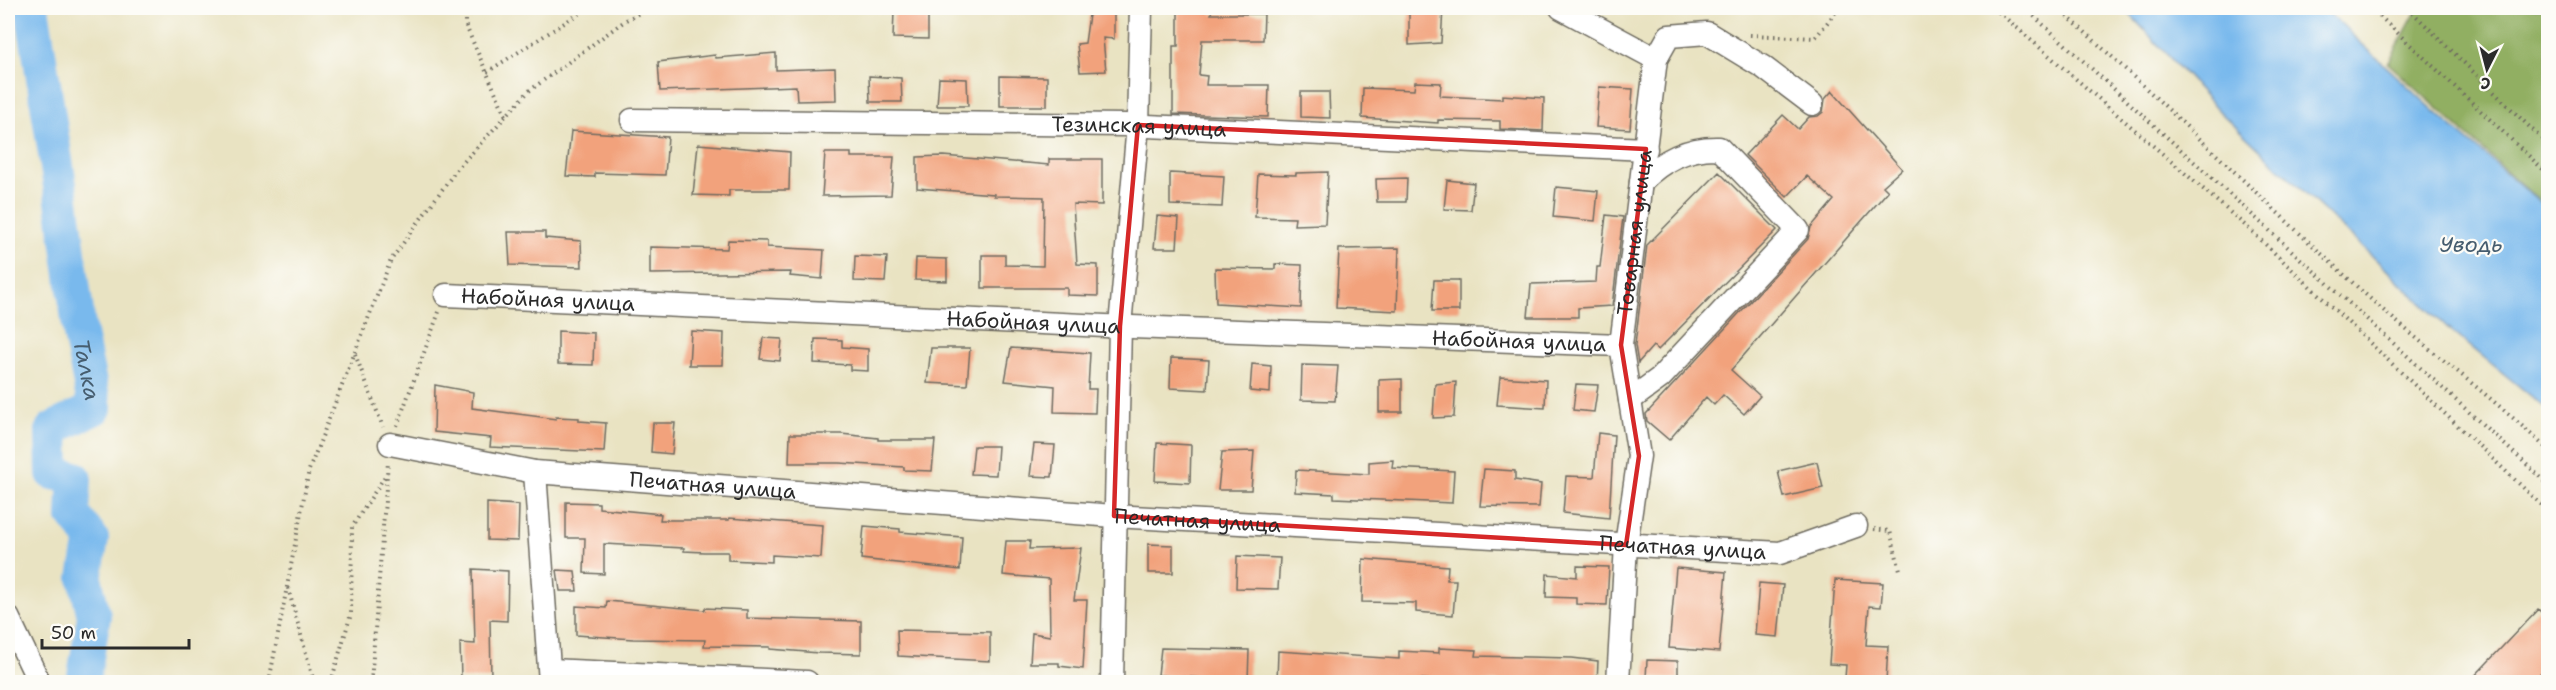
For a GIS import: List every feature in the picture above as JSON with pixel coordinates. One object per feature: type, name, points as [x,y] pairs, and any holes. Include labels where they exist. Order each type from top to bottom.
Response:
[{"type":"street","points":[[1112,682],[1120,326],[1138,125],[1141,8]]},
{"type":"street","points":[[1561,8],[1656,59]]},
{"type":"street","name":"Товарная улица","points":[[1618,682],[1626,545],[1639,456],[1621,345],[1656,59],[1669,36],[1707,33],[1763,68],[1812,104]]},
{"type":"street","name":"Тезинская улица","points":[[632,120],[1138,125],[1646,149]]},
{"type":"street","points":[[1630,400],[1660,378],[1798,230],[1719,148],[1700,148],[1662,163],[1641,182]]},
{"type":"street","name":"Набойная улица","points":[[446,295],[1120,326],[1621,345]]},
{"type":"street","name":"Печатная улица","points":[[390,444],[535,472],[1114,516],[1626,545],[1780,553],[1856,526]]},
{"type":"street","points":[[535,472],[550,676],[807,682]]},
{"type":"street","points":[[8,617],[13,643],[39,682]]},
{"type":"path","points":[[465,8],[465,24],[506,116]]},
{"type":"path","points":[[487,72],[588,8]]},
{"type":"path","points":[[269,682],[309,471],[392,260],[457,169],[529,91],[626,20],[650,8]]},
{"type":"path","points":[[1743,35],[1815,38],[1839,8]]},
{"type":"path","points":[[1994,8],[2247,227],[2548,511]]},
{"type":"path","points":[[2025,8],[2548,484]]},
{"type":"path","points":[[2058,8],[2150,89],[2376,303],[2510,413],[2548,450]]},
{"type":"path","points":[[2371,8],[2548,174]]},
{"type":"path","points":[[2408,8],[2548,145]]},
{"type":"path","points":[[371,682],[390,444],[446,295]]},
{"type":"path","points":[[355,354],[390,444]]},
{"type":"path","points":[[331,682],[351,614],[352,526],[388,472]]},
{"type":"path","points":[[1856,526],[1890,531],[1900,570]]},
{"type":"path","points":[[287,586],[314,682]]},
{"type":"highlighted area","points":[[1138,125],[1646,149],[1621,345],[1639,456],[1626,545],[1114,516],[1120,326]]},
{"type":"green space","points":[[2418,8],[2548,8],[2548,205],[2546,207],[2388,63]]},
{"type":"water","name":"Уводь","points":[[2124,8],[2323,8],[2441,117],[2548,209],[2548,410],[2448,328],[2221,113]]},
{"type":"building","points":[[1178,8],[1212,8],[1211,14],[1264,14],[1263,40],[1202,40],[1199,75],[1207,76],[1206,85],[1269,85],[1268,117],[1173,114],[1173,46],[1178,46]]},
{"type":"building","points":[[1409,8],[1443,8],[1441,43],[1409,45]]},
{"type":"building","points":[[1114,10],[1114,39],[1103,38],[1106,71],[1080,72],[1077,44],[1085,43],[1089,15]]},
{"type":"building","points":[[894,11],[928,12],[928,39],[893,38]]},
{"type":"building","points":[[776,53],[776,70],[835,68],[836,100],[797,101],[796,86],[660,91],[658,62],[715,55],[716,58]]},
{"type":"building","points":[[869,76],[901,78],[902,102],[870,102]]},
{"type":"building","points":[[1000,76],[1047,77],[1047,106],[1000,106]]},
{"type":"building","points":[[939,78],[967,79],[968,106],[937,106]]},
{"type":"building","points":[[1415,82],[1441,83],[1440,96],[1502,99],[1502,95],[1544,98],[1543,131],[1500,129],[1500,121],[1438,120],[1438,123],[1362,118],[1363,88],[1414,90]]},
{"type":"building","points":[[1599,87],[1633,89],[1630,129],[1596,127]]},
{"type":"building","points":[[1832,91],[1902,169],[1883,186],[1888,191],[1731,370],[1760,396],[1744,414],[1723,395],[1714,405],[1706,397],[1669,440],[1647,421],[1646,414],[1808,239],[1811,227],[1834,200],[1807,176],[1787,197],[1745,155],[1783,115],[1798,129],[1809,117],[1818,116],[1823,112],[1825,99]]},
{"type":"building","points":[[1301,92],[1329,92],[1330,118],[1301,117]]},
{"type":"building","points":[[571,131],[668,137],[665,175],[595,173],[595,177],[566,176]]},
{"type":"building","points":[[698,144],[790,152],[789,190],[729,190],[729,196],[693,195]]},
{"type":"building","points":[[825,153],[851,153],[851,157],[894,157],[891,195],[822,196]]},
{"type":"building","points":[[943,156],[1049,165],[1049,159],[1102,159],[1102,205],[1073,204],[1077,264],[1098,265],[1098,296],[1067,295],[1067,288],[982,288],[982,255],[1005,255],[1005,265],[1043,266],[1044,197],[994,196],[994,194],[917,188],[917,157]]},
{"type":"building","points":[[1328,172],[1325,224],[1294,225],[1295,218],[1255,217],[1258,174],[1296,175],[1296,173]]},
{"type":"building","points":[[1719,172],[1777,230],[1658,350],[1653,346],[1638,363],[1635,345],[1647,245]]},
{"type":"building","points":[[1170,173],[1224,176],[1222,207],[1170,205]]},
{"type":"building","points":[[1407,178],[1406,202],[1377,202],[1376,179]]},
{"type":"building","points":[[1447,180],[1474,183],[1471,210],[1444,209]]},
{"type":"building","points":[[1556,187],[1598,191],[1595,221],[1553,217]]},
{"type":"building","points":[[1606,215],[1623,217],[1612,306],[1578,308],[1578,317],[1528,317],[1531,284],[1596,282]]},
{"type":"building","points":[[1157,216],[1179,218],[1177,248],[1154,248]]},
{"type":"building","points":[[508,232],[545,232],[545,238],[581,241],[582,267],[510,265]]},
{"type":"building","points":[[728,240],[767,241],[767,247],[824,250],[822,279],[790,276],[791,272],[650,274],[650,247],[727,249]]},
{"type":"building","points":[[1399,248],[1397,311],[1336,308],[1339,249]]},
{"type":"building","points":[[855,256],[887,257],[885,282],[854,281]]},
{"type":"building","points":[[916,258],[947,259],[947,281],[915,280]]},
{"type":"building","points":[[1275,264],[1302,265],[1301,308],[1216,303],[1215,268],[1275,269]]},
{"type":"building","points":[[1434,280],[1459,280],[1459,311],[1432,311]]},
{"type":"building","points":[[558,331],[594,333],[593,365],[558,364]]},
{"type":"building","points":[[691,331],[724,333],[723,365],[689,365]]},
{"type":"building","points":[[763,338],[782,339],[780,361],[760,359]]},
{"type":"building","points":[[815,339],[842,340],[842,347],[868,349],[868,371],[850,370],[850,365],[814,363]]},
{"type":"building","points":[[931,348],[970,348],[967,385],[927,383]]},
{"type":"building","points":[[1011,348],[1090,353],[1088,389],[1096,389],[1095,413],[1054,412],[1055,386],[1005,381]]},
{"type":"building","points":[[1171,358],[1209,360],[1207,390],[1170,388]]},
{"type":"building","points":[[1252,364],[1271,366],[1270,393],[1250,391]]},
{"type":"building","points":[[1302,365],[1338,366],[1335,401],[1301,400]]},
{"type":"building","points":[[1500,377],[1546,380],[1545,408],[1497,405]]},
{"type":"building","points":[[1402,379],[1402,412],[1379,412],[1379,380]]},
{"type":"building","points":[[1456,382],[1454,417],[1433,418],[1435,384]]},
{"type":"building","points":[[1576,384],[1598,385],[1594,412],[1573,410]]},
{"type":"building","points":[[435,385],[473,392],[472,408],[556,419],[556,417],[579,418],[579,421],[606,423],[604,452],[490,447],[491,438],[434,432]]},
{"type":"building","points":[[653,423],[675,423],[672,454],[651,452]]},
{"type":"building","points":[[1598,433],[1614,435],[1609,518],[1563,513],[1566,476],[1594,477]]},
{"type":"building","points":[[790,434],[841,434],[878,438],[878,440],[935,440],[932,471],[839,463],[789,463]]},
{"type":"building","points":[[1157,443],[1191,445],[1190,483],[1155,481]]},
{"type":"building","points":[[1034,444],[1055,445],[1052,477],[1030,476]]},
{"type":"building","points":[[974,446],[998,446],[996,475],[971,474]]},
{"type":"building","points":[[1254,451],[1251,490],[1218,490],[1222,452]]},
{"type":"building","points":[[1393,460],[1392,468],[1454,471],[1452,503],[1334,498],[1334,494],[1295,492],[1296,470],[1369,474],[1369,462]]},
{"type":"building","points":[[1817,462],[1823,488],[1784,497],[1778,471]]},
{"type":"building","points":[[1484,469],[1515,471],[1515,480],[1541,484],[1539,507],[1480,506]]},
{"type":"building","points":[[566,502],[599,503],[599,508],[661,514],[660,520],[729,520],[729,518],[823,525],[821,558],[772,555],[772,562],[728,560],[728,552],[684,551],[684,548],[604,544],[604,574],[584,573],[585,538],[566,538]]},
{"type":"building","points":[[487,503],[519,505],[518,541],[487,540]]},
{"type":"building","points":[[864,526],[900,529],[900,532],[962,537],[960,570],[861,559]]},
{"type":"building","points":[[1006,541],[1030,541],[1029,549],[1081,548],[1074,600],[1087,600],[1083,669],[1059,666],[1059,663],[1030,663],[1032,633],[1050,636],[1049,579],[1003,575]]},
{"type":"building","points":[[1148,544],[1173,545],[1173,573],[1148,573]]},
{"type":"building","points":[[1237,556],[1280,558],[1278,589],[1236,588]]},
{"type":"building","points":[[1363,559],[1448,566],[1447,580],[1456,580],[1453,615],[1416,612],[1416,603],[1362,602]]},
{"type":"building","points":[[1577,566],[1609,567],[1607,605],[1576,604],[1576,598],[1546,597],[1547,574],[1577,577]]},
{"type":"building","points":[[1676,568],[1726,572],[1719,652],[1669,648]]},
{"type":"building","points":[[473,569],[508,571],[507,621],[490,620],[491,679],[461,679],[460,643],[475,644]]},
{"type":"building","points":[[557,570],[575,571],[577,591],[560,591]]},
{"type":"building","points":[[1835,580],[1883,583],[1881,607],[1869,606],[1866,645],[1888,646],[1886,682],[1845,678],[1846,665],[1829,664]]},
{"type":"building","points":[[1759,583],[1783,585],[1778,637],[1755,635]]},
{"type":"building","points":[[607,601],[705,610],[705,608],[747,610],[747,618],[861,621],[861,654],[819,653],[770,649],[770,647],[704,646],[705,640],[576,635],[576,606],[606,608]]},
{"type":"building","points":[[2538,609],[2548,619],[2548,665],[2532,682],[2469,682]]},
{"type":"building","points":[[897,630],[990,632],[990,661],[898,656]]},
{"type":"building","points":[[1161,648],[1249,650],[1248,681],[1158,675]]},
{"type":"building","points":[[1439,648],[1477,650],[1476,656],[1572,658],[1598,661],[1597,682],[1457,682],[1422,679],[1422,682],[1277,682],[1278,651],[1399,659],[1399,651],[1439,653]]},
{"type":"building","points":[[1647,660],[1678,661],[1678,679],[1646,678]]},
{"type":"waterway","name":"Талка","points":[[32,8],[80,334],[95,408],[52,429],[53,473],[75,478],[73,514],[92,539],[85,578],[94,616],[83,682]]}]
